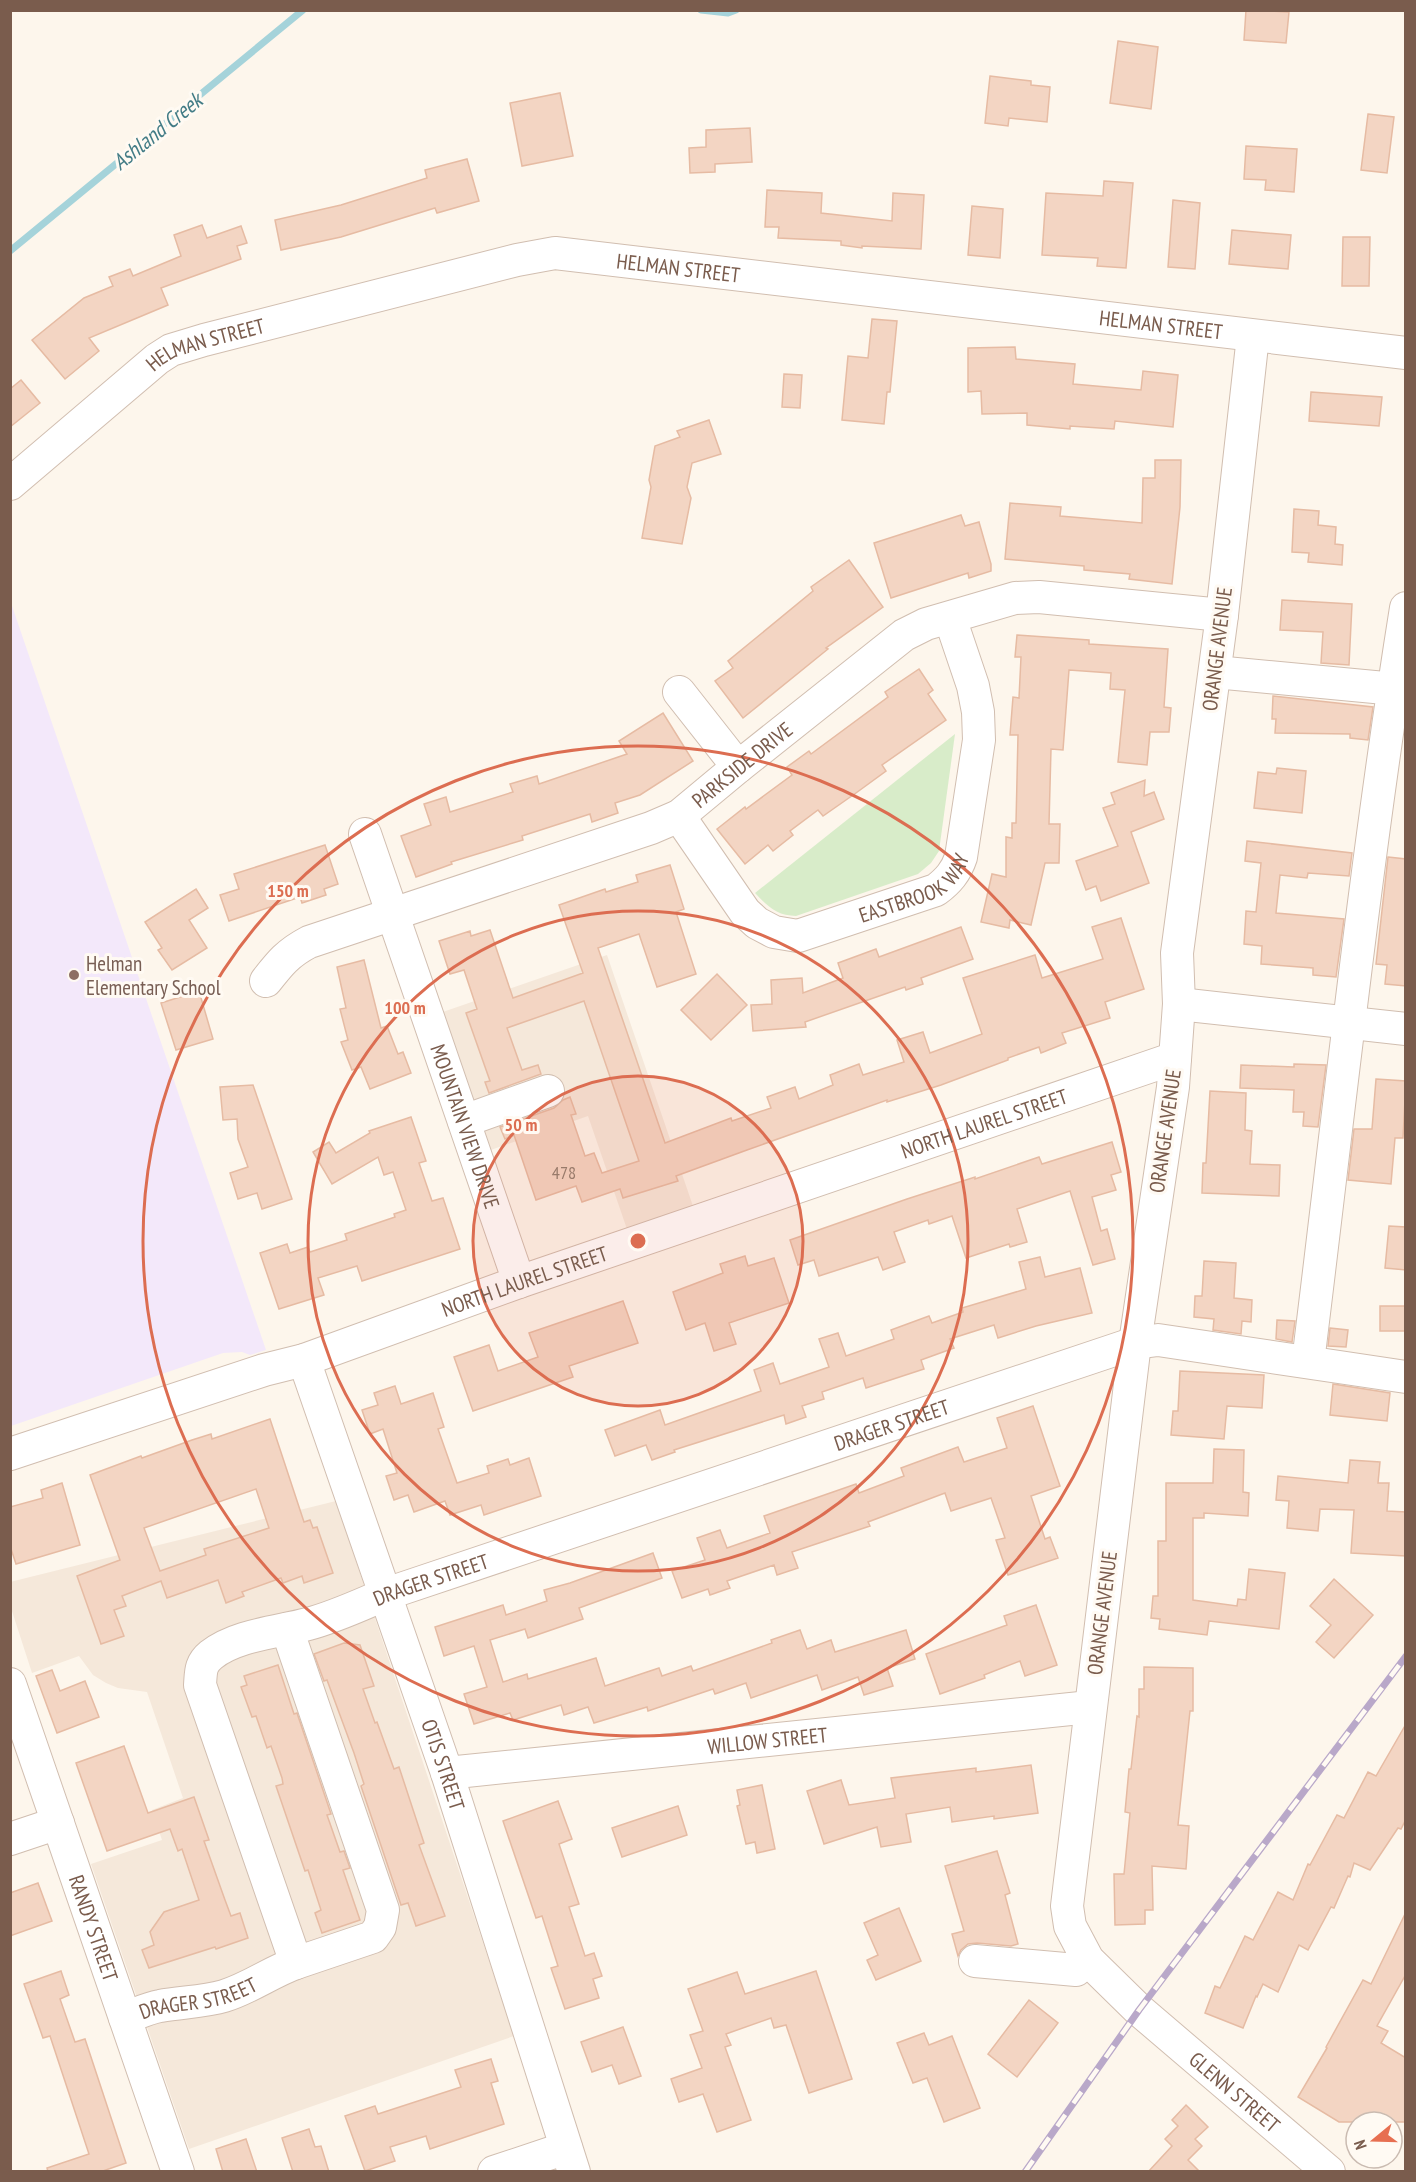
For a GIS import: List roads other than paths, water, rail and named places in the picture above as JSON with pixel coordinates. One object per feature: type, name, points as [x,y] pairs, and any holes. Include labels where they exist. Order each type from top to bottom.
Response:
[{"type":"street","name":"HELMAN STREET","points":[[10,484],[171,350],[517,260],[555,253],[1406,353]]},
{"type":"street","name":"ORANGE AVENUE","points":[[1070,1926],[1067,1906],[1135,1343],[1175,1058],[1179,1004],[1177,953],[1215,672],[1253,336]]},
{"type":"street","name":"PARKSIDE DRIVE","points":[[266,981],[292,950],[309,942],[651,828],[679,816],[904,634],[926,624],[1015,598],[1039,597],[1222,615]]},
{"type":"street","points":[[1308,1362],[1350,1023],[1399,689],[1406,608]]},
{"type":"street","name":"EASTBROOK WAY","points":[[679,816],[745,912],[757,923],[774,932],[798,936],[936,890],[952,875],[961,857],[978,740],[978,712],[973,686],[950,618]]},
{"type":"street","points":[[1215,672],[1399,689]]},
{"type":"street","points":[[679,692],[738,767]]},
{"type":"street","name":"MOUNTAIN VIEW DRIVE","points":[[365,834],[519,1282]]},
{"type":"street","points":[[1179,1004],[1406,1029]]},
{"type":"street","name":"NORTH LAUREL STREET","points":[[10,1454],[264,1370],[304,1360],[519,1282],[1175,1058]]},
{"type":"street","points":[[464,1121],[548,1091]]},
{"type":"street","name":"DRAGER STREET","points":[[125,2018],[157,2006],[221,1997],[237,1992],[255,1984],[274,1971],[296,1963],[200,1684],[201,1667],[211,1655],[259,1634],[338,1615],[386,1594],[1135,1343],[1158,1340],[1406,1377]]},
{"type":"street","name":"OTIS STREET","points":[[304,1360],[447,1773],[570,2160]]},
{"type":"street","points":[[287,1629],[383,1910],[380,1928],[373,1937],[296,1963]]},
{"type":"street","name":"RANDY STREET","points":[[10,1684],[178,2172]]},
{"type":"street","name":"WILLOW STREET","points":[[447,1773],[1090,1707]]},
{"type":"street","points":[[10,1839],[58,1823]]},
{"type":"street","name":"GLENN STREET","points":[[1070,1926],[1088,1960],[1139,2010],[1329,2172]]},
{"type":"street","points":[[975,1961],[1076,1970],[1088,1960]]},
{"type":"street","points":[[494,2172],[570,2160]]},
{"type":"waterway","name":"Ashland Creek","points":[[10,251],[303,10]]},
{"type":"waterway","name":"Ashland Creek","points":[[701,10],[728,13],[736,10]]},
{"type":"railway","points":[[1025,2172],[1139,2010],[1406,1656]]},
{"type":"place","name":"Helman Elementary School","points":[[74,975]]}]
